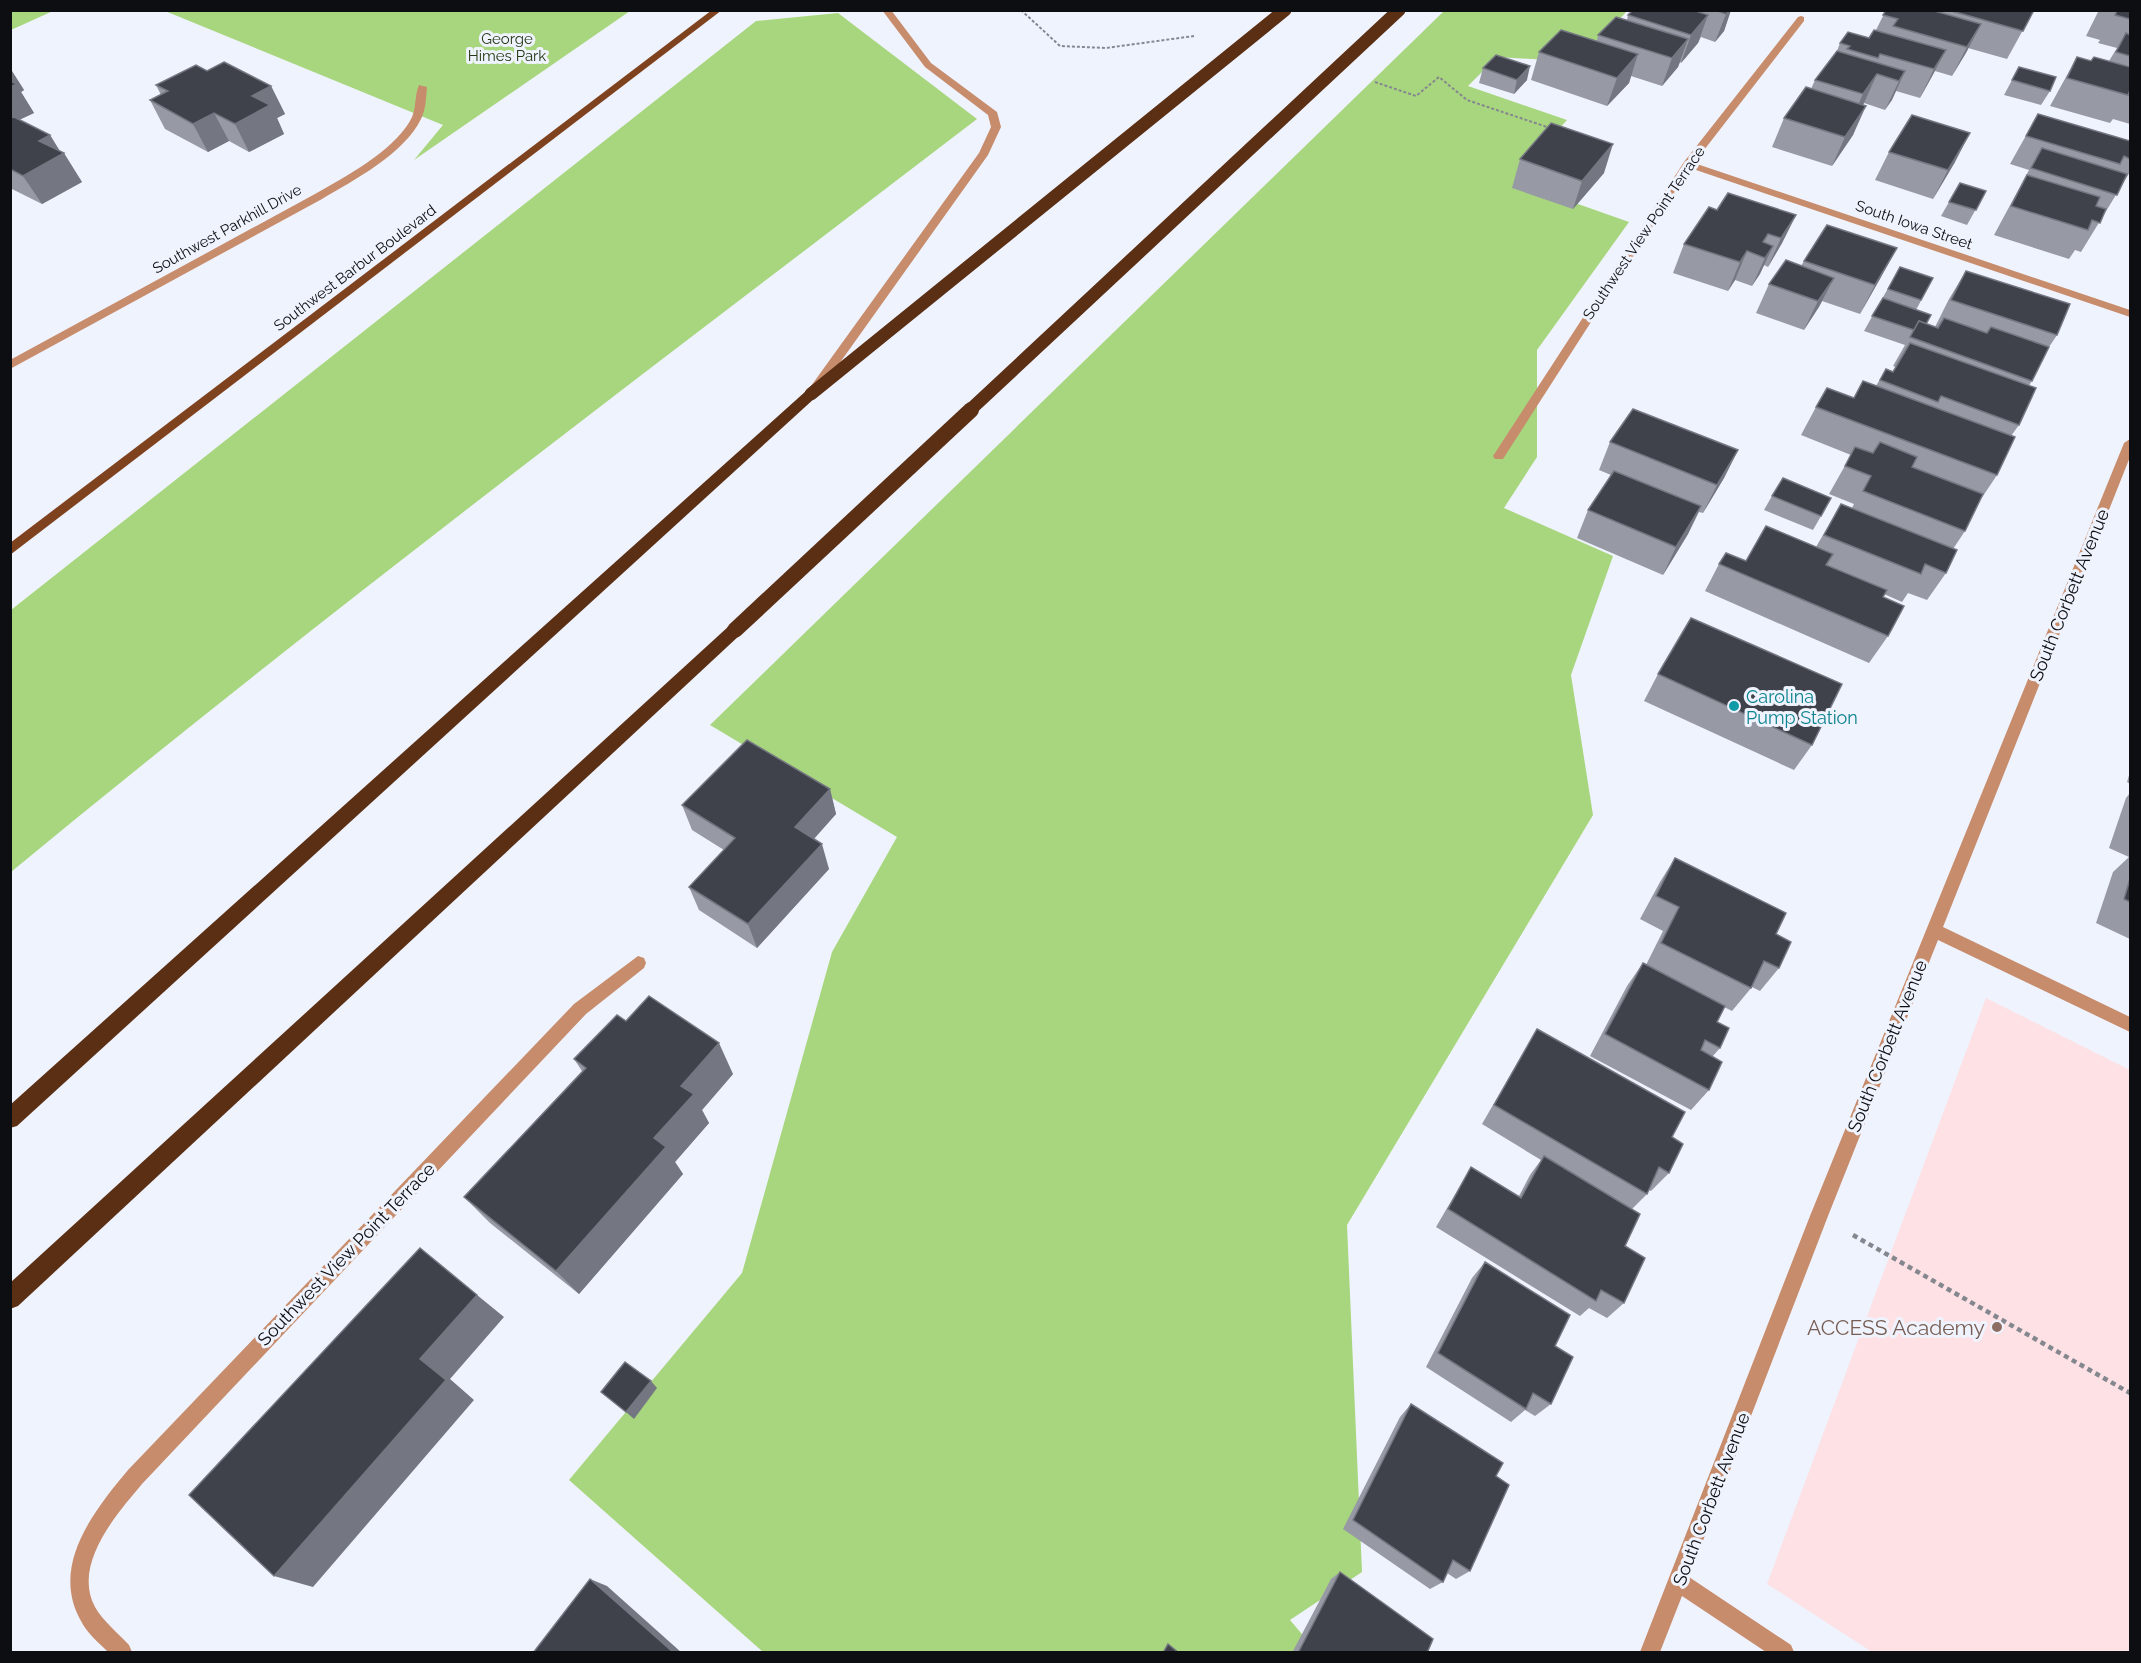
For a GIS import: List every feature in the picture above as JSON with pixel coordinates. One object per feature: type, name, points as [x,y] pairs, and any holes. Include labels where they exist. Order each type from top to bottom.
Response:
[{"type":"highway","points":[[10,1119],[811,394],[1286,10]]},
{"type":"highway","points":[[10,1298],[735,630],[1399,10]]},
{"type":"main road","name":"Southwest Barbur Boulevard","points":[[10,550],[718,10]]},
{"type":"street","points":[[811,394],[984,153],[996,127],[993,114],[928,65],[886,10]]},
{"type":"street","name":"Southwest View Point Terrace","points":[[1499,456],[1688,164],[1801,19]]},
{"type":"street","name":"Southwest Parkhill Drive","points":[[10,365],[304,204],[368,165],[392,147],[414,124],[421,103],[422,87]]},
{"type":"street","name":"South Iowa Street","points":[[1688,164],[2130,314]]},
{"type":"street","name":"South Corbett Avenue","points":[[1650,1653],[1819,1216],[2130,443]]},
{"type":"street","points":[[1934,930],[2130,1025]]},
{"type":"street","name":"Southwest View Point Terrace","points":[[122,1653],[88,1613],[80,1591],[81,1566],[87,1547],[105,1512],[135,1477],[580,1009],[638,963]]},
{"type":"street","points":[[1679,1582],[1784,1653]]},
{"type":"path","points":[[1021,10],[1060,46],[1106,48]]},
{"type":"path","points":[[1372,81],[1416,96],[1439,77],[1467,100],[1561,131]]},
{"type":"path","points":[[1819,1216],[2130,1393]]},
{"type":"shaded area","name":"ACCESS Academy","points":[[1986,998],[2130,1070],[2130,1652],[1872,1652],[1767,1584]]},
{"type":"green space","points":[[11,10],[53,10],[53,11],[11,30]]},
{"type":"green space","name":"George Himes Park","points":[[165,11],[630,11],[414,160],[443,125]]},
{"type":"green space","points":[[1444,11],[1627,11],[1581,62],[1497,57],[1468,86],[1567,120],[1532,158],[1561,198],[1629,222],[1537,350],[1537,457],[1504,508],[1613,556],[1571,675],[1593,815],[1347,1225],[1362,1572],[1290,1620],[1317,1652],[763,1652],[569,1480],[742,1273],[832,952],[897,837],[710,725]]},
{"type":"green space","points":[[838,13],[977,119],[370,585],[11,872],[11,610],[756,21]]},
{"type":"building","points":[[1633,10],[1693,10],[1708,15],[1691,35],[1628,15]]},
{"type":"building","points":[[1715,10],[1728,10],[1726,14]]},
{"type":"building","points":[[1886,10],[1931,10],[1981,24],[1967,47],[1893,26],[1898,19],[1883,15]]},
{"type":"building","points":[[1948,10],[2034,10],[2023,31]]},
{"type":"building","points":[[2113,10],[2130,10],[2130,19],[2115,15],[2117,11]]},
{"type":"building","points":[[1616,17],[1688,39],[1672,58],[1598,35]]},
{"type":"building","points":[[1561,30],[1638,54],[1617,78],[1539,52]]},
{"type":"building","points":[[1874,30],[1946,50],[1934,69],[1880,54],[1878,58],[1847,49],[1850,46],[1840,43],[1848,32],[1869,38]]},
{"type":"building","points":[[2126,33],[2130,35],[2130,56],[2116,52]]},
{"type":"building","points":[[1837,51],[1905,71],[1899,81],[1877,74],[1863,94],[1815,80]]},
{"type":"building","points":[[1496,55],[1530,66],[1517,80],[1483,68]]},
{"type":"building","points":[[2077,57],[2091,61],[2094,57],[2130,67],[2128,95],[2067,78]]},
{"type":"building","points":[[224,62],[271,86],[252,96],[270,105],[235,124],[214,113],[193,124],[150,100],[168,91],[156,85],[196,65],[207,71]]},
{"type":"building","points":[[2019,67],[2056,77],[2050,91],[2012,80]]},
{"type":"building","points":[[1806,87],[1866,106],[1845,137],[1784,118]]},
{"type":"building","points":[[2038,114],[2130,141],[2130,159],[2124,156],[2120,164],[2026,136]]},
{"type":"building","points":[[1912,115],[1970,133],[1948,170],[1889,152]]},
{"type":"building","points":[[14,117],[50,135],[39,141],[64,153],[23,176],[10,169],[10,118]]},
{"type":"building","points":[[1551,123],[1613,144],[1582,181],[1520,159]]},
{"type":"building","points":[[2042,148],[2127,174],[2117,195],[2031,168]]},
{"type":"building","points":[[2027,175],[2100,197],[2096,206],[2106,209],[2100,223],[2092,220],[2088,230],[2011,206]]},
{"type":"building","points":[[1960,183],[1986,191],[1976,210],[1949,202]]},
{"type":"building","points":[[1728,193],[1796,215],[1781,238],[1768,234],[1763,242],[1773,246],[1765,258],[1747,251],[1740,262],[1684,244],[1709,207],[1717,210]]},
{"type":"building","points":[[1827,225],[1897,248],[1875,285],[1804,261]]},
{"type":"building","points":[[1786,260],[1834,278],[1818,301],[1769,284]]},
{"type":"building","points":[[1900,267],[1933,278],[1921,300],[1888,289]]},
{"type":"building","points":[[1966,271],[2070,304],[2057,335],[1951,300]]},
{"type":"building","points":[[1883,298],[1931,315],[1926,324],[1919,321],[1914,330],[1872,316]]},
{"type":"building","points":[[1944,318],[1987,333],[1991,327],[2049,347],[2032,381],[1910,337],[1919,321],[1938,328]]},
{"type":"building","points":[[1910,343],[2036,388],[2019,425],[1941,396],[1938,402],[1880,380],[1886,369],[1893,372]]},
{"type":"building","points":[[1863,381],[2015,437],[1997,475],[1816,407],[1827,388],[1854,398]]},
{"type":"building","points":[[1633,409],[1738,450],[1717,485],[1610,442]]},
{"type":"building","points":[[1880,442],[1917,457],[1912,467],[1983,494],[1965,531],[1863,491],[1871,476],[1845,466],[1855,447],[1873,453]]},
{"type":"building","points":[[1614,471],[1701,506],[1676,547],[1588,510]]},
{"type":"building","points":[[1783,478],[1831,498],[1821,516],[1772,496]]},
{"type":"building","points":[[1841,504],[1957,550],[1946,573],[1925,564],[1921,574],[1824,535]]},
{"type":"building","points":[[1766,526],[1833,554],[1826,565],[1887,590],[1883,597],[1904,606],[1888,636],[1719,564],[1726,553],[1746,561]]},
{"type":"building","points":[[1691,618],[1842,684],[1812,745],[1658,674]]},
{"type":"building","points":[[747,740],[830,789],[795,827],[822,844],[748,924],[689,887],[735,838],[682,805]]},
{"type":"building","points":[[1675,858],[1786,913],[1776,934],[1791,942],[1779,968],[1764,961],[1751,988],[1661,943],[1679,907],[1656,896]]},
{"type":"building","points":[[2130,879],[2130,902],[2124,899]]},
{"type":"building","points":[[1643,963],[1725,1006],[1717,1022],[1729,1028],[1720,1048],[1705,1040],[1701,1050],[1722,1062],[1709,1090],[1605,1034]]},
{"type":"building","points":[[649,996],[719,1043],[681,1086],[694,1094],[654,1138],[666,1147],[556,1271],[464,1197],[586,1068],[574,1059],[617,1015],[626,1021]]},
{"type":"building","points":[[1537,1029],[1685,1112],[1672,1137],[1683,1144],[1669,1173],[1659,1167],[1647,1194],[1494,1105]]},
{"type":"building","points":[[1544,1156],[1640,1214],[1625,1246],[1645,1258],[1624,1303],[1601,1290],[1596,1301],[1448,1209],[1471,1167],[1521,1198]]},
{"type":"building","points":[[420,1248],[477,1295],[420,1359],[446,1380],[274,1576],[189,1495]]},
{"type":"building","points":[[1485,1262],[1570,1315],[1555,1346],[1573,1357],[1551,1404],[1533,1393],[1526,1409],[1438,1353]]},
{"type":"building","points":[[625,1362],[651,1381],[626,1412],[601,1392]]},
{"type":"building","points":[[1411,1404],[1503,1463],[1496,1476],[1509,1485],[1470,1571],[1453,1560],[1443,1582],[1353,1520]]},
{"type":"building","points":[[1340,1572],[1433,1639],[1427,1653],[1298,1653]]},
{"type":"building","points":[[590,1579],[674,1653],[533,1653]]},
{"type":"building","points":[[1168,1644],[1179,1653],[1163,1653]]},
{"type":"place","name":"Carolina Pump Station","points":[[1734,706]]},
{"type":"place","name":"ACCESS Academy","points":[[1997,1327]]}]
